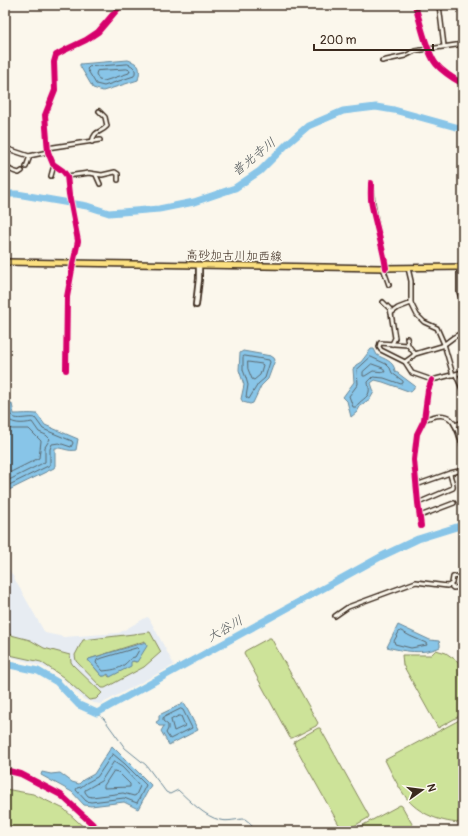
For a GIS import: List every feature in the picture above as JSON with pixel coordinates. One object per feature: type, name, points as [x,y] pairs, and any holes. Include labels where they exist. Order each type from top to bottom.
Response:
[{"type":"main road","name":"高砂加古川加西線","points":[[5,262],[385,268],[461,267]]},
{"type":"street","points":[[66,370],[67,297],[78,241],[67,176],[63,171],[54,165],[47,150],[45,115],[56,90],[54,59],[56,55],[86,40],[98,32],[121,5]]},
{"type":"street","points":[[415,5],[429,49],[435,62],[439,67],[463,84]]},
{"type":"street","points":[[439,5],[444,46]]},
{"type":"street","points":[[461,5],[463,12]]},
{"type":"street","points":[[382,61],[429,49],[463,44]]},
{"type":"street","points":[[92,142],[93,136],[96,132],[104,130],[107,126],[105,117],[99,111]]},
{"type":"street","points":[[22,172],[19,173],[7,168],[5,163],[5,149],[30,156],[47,150],[100,140]]},
{"type":"street","points":[[26,167],[30,156]]},
{"type":"street","points":[[51,176],[54,165]]},
{"type":"street","points":[[67,176],[89,173],[102,175],[115,172],[118,174],[118,180]]},
{"type":"street","points":[[96,174],[100,184]]},
{"type":"street","points":[[371,183],[372,207],[378,226],[378,234],[389,285]]},
{"type":"street","points":[[196,305],[199,265]]},
{"type":"street","points":[[461,267],[459,292],[463,304]]},
{"type":"street","points":[[408,268],[411,281],[411,303],[417,315],[424,322],[437,328],[455,375],[463,390]]},
{"type":"street","points":[[383,302],[390,309],[391,313],[395,338],[392,344]]},
{"type":"street","points":[[391,313],[398,308],[411,303]]},
{"type":"street","points":[[405,362],[415,354],[444,344],[463,332]]},
{"type":"street","points":[[407,338],[408,345],[415,354]]},
{"type":"street","points":[[408,345],[380,343],[379,347],[380,350],[405,362],[412,374],[432,380],[463,372]]},
{"type":"street","points":[[421,526],[414,460],[417,434],[424,420],[428,390],[432,380]]},
{"type":"street","points":[[424,420],[432,417],[450,417],[455,425],[463,448]]},
{"type":"street","points":[[455,425],[463,422]]},
{"type":"street","points":[[416,485],[463,470]]},
{"type":"street","points":[[418,503],[453,488],[454,486],[450,473]]},
{"type":"street","points":[[420,516],[454,503]]},
{"type":"street","points":[[450,585],[453,577],[463,575]]},
{"type":"street","points":[[335,616],[348,608],[416,582],[447,586],[450,585],[453,588],[463,588]]},
{"type":"street","points":[[5,770],[21,774],[61,796],[100,831]]},
{"type":"shaded area","points":[[5,562],[45,633],[64,637],[119,633],[147,617],[149,618],[174,665],[101,704],[83,699],[57,673],[41,666],[5,655]]},
{"type":"green space","points":[[5,631],[11,635],[30,640],[44,648],[70,655],[73,665],[102,693],[96,699],[89,700],[63,677],[41,662],[5,654]]},
{"type":"green space","points":[[150,632],[161,652],[144,667],[105,688],[102,688],[76,661],[75,655],[83,640]],"holes":[[[145,641],[136,662],[130,662],[130,666],[109,677],[107,674],[102,676],[88,660]]]},
{"type":"green space","points":[[271,638],[318,723],[316,726],[292,738],[290,738],[244,653],[245,651]]},
{"type":"green space","points":[[436,650],[446,653],[463,665],[463,714],[438,728],[403,665],[402,655],[431,655]]},
{"type":"green space","points":[[463,718],[463,823],[455,823],[431,816],[416,808],[402,792],[385,760]]},
{"type":"green space","points":[[320,728],[369,816],[345,831],[342,830],[294,744],[295,741]]},
{"type":"green space","points":[[5,789],[33,794],[64,809],[88,831],[5,831]]},
{"type":"green space","points":[[400,805],[416,831],[352,831]]},
{"type":"water","points":[[128,60],[135,63],[139,67],[138,80],[103,91],[93,88],[80,66],[80,64]]},
{"type":"water","points":[[371,349],[374,349],[377,355],[391,363],[395,371],[415,386],[411,392],[375,380],[371,383],[374,392],[370,399],[361,405],[357,412],[351,417],[347,401],[343,397],[354,382],[353,369],[361,362]]},
{"type":"water","points":[[243,351],[271,356],[275,360],[268,379],[261,386],[253,403],[250,404],[243,402],[241,399],[244,385],[239,370],[240,353]]},
{"type":"water","points":[[12,404],[14,414],[37,414],[45,425],[78,439],[76,450],[55,448],[54,468],[5,492],[5,405]]},
{"type":"water","points":[[398,625],[430,640],[439,641],[440,647],[421,652],[387,647]]},
{"type":"water","points":[[146,642],[147,646],[137,662],[131,662],[131,666],[110,677],[108,674],[102,676],[88,660],[89,659]]},
{"type":"water","points":[[184,703],[198,730],[169,745],[161,731],[164,726],[159,726],[156,722],[159,720],[159,715]]},
{"type":"water","points":[[112,746],[151,785],[138,809],[124,802],[91,806],[84,805],[72,792],[41,775],[42,772],[51,774],[60,773],[72,782],[79,784],[94,774]]},
{"type":"waterway","name":"普光寺川","points":[[5,194],[17,194],[87,206],[109,213],[159,209],[194,202],[235,188],[260,171],[287,144],[308,126],[343,111],[376,107],[394,110],[463,129]]},
{"type":"waterway","name":"大谷川","points":[[5,664],[38,671],[57,682],[79,705],[97,713],[382,556],[418,539],[463,525]]},
{"type":"waterway","points":[[97,713],[104,719],[125,748],[146,765],[166,792],[170,794],[178,790],[198,808],[214,818],[226,821],[245,819],[250,823],[255,831]]},
{"type":"cycle path","points":[[66,370],[67,297],[78,241],[67,176],[53,164],[48,152],[45,115],[55,90],[54,62],[56,55],[86,40],[98,32],[121,5]]},
{"type":"cycle path","points":[[415,5],[426,44],[432,58],[442,70],[463,84]]},
{"type":"cycle path","points":[[371,183],[371,203],[386,268]]},
{"type":"cycle path","points":[[421,526],[414,460],[417,434],[424,420],[428,390],[432,380]]},
{"type":"cycle path","points":[[5,770],[21,774],[61,795],[100,831]]}]
